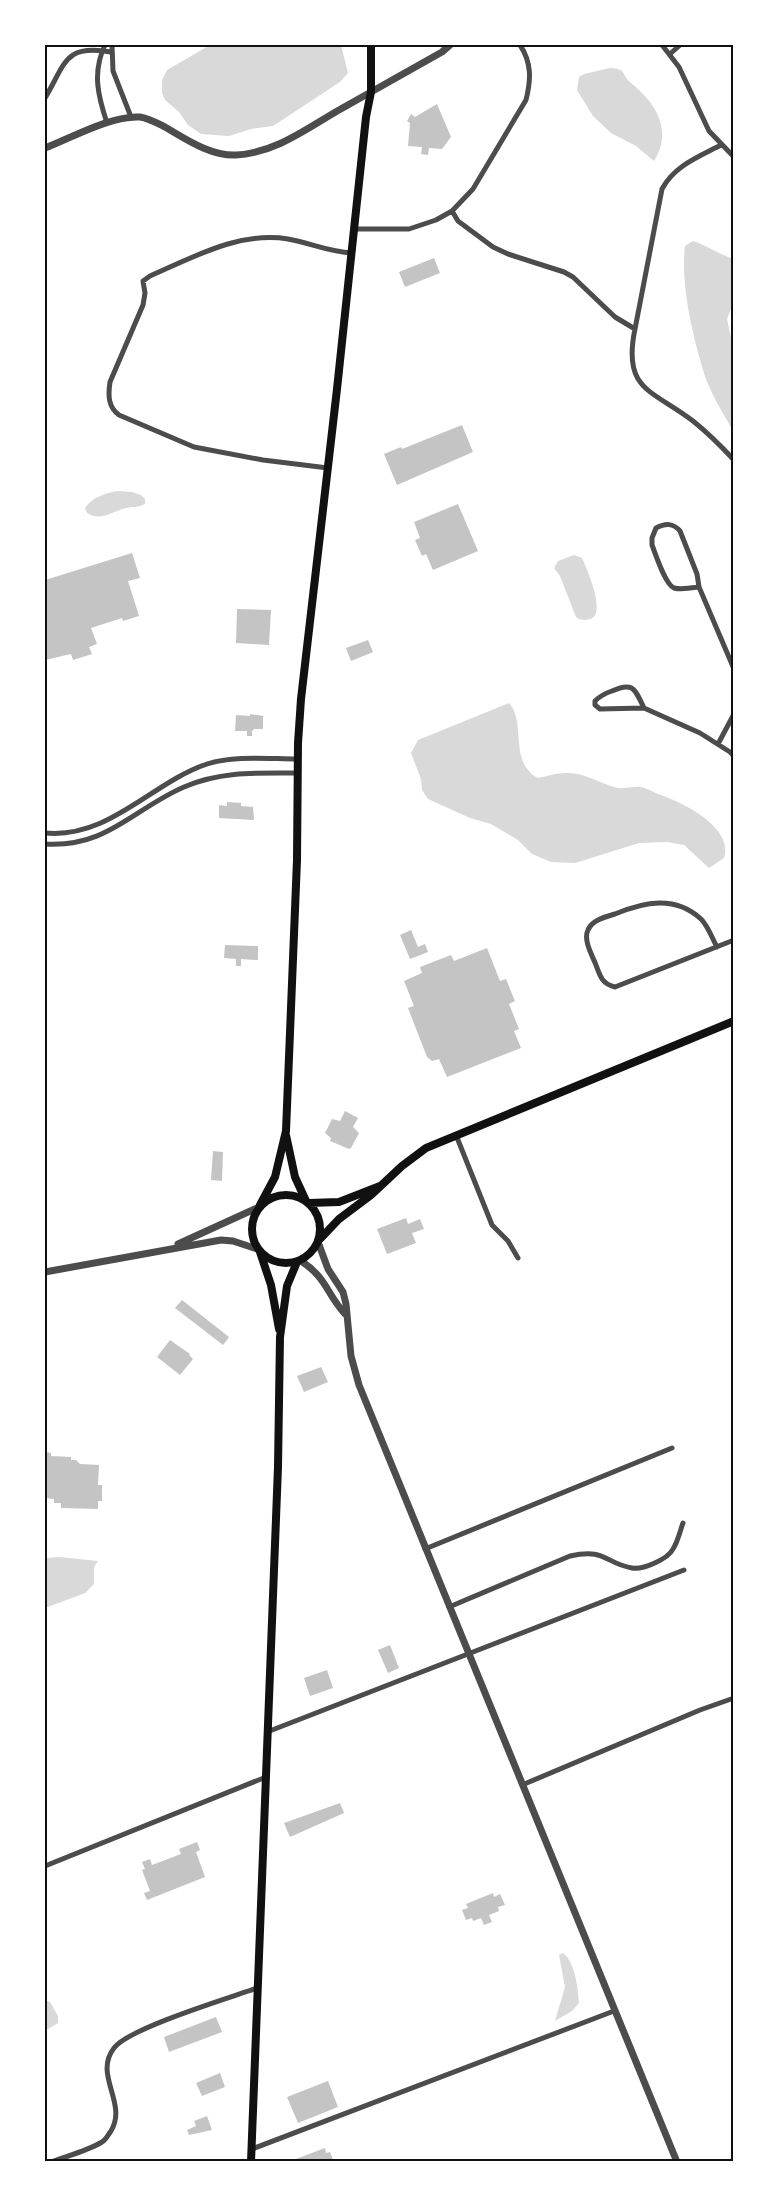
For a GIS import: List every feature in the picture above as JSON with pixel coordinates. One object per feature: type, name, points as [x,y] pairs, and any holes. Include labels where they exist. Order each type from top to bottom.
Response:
[{"type":"main road","points":[[280,1337],[271,1285],[252,1237],[251,1227],[259,1206],[276,1177],[286,1131],[297,871],[301,699],[366,117],[372,92],[371,45]]},
{"type":"main road","points":[[251,2162],[278,1467],[280,1337],[287,1286],[299,1261],[311,1252],[339,1219],[371,1196],[414,1156],[426,1148],[734,1020]]},
{"type":"main road","points":[[286,1131],[295,1177],[319,1219],[319,1240]]},
{"type":"main road","points":[[259,1206],[270,1198],[284,1195],[308,1202],[339,1202],[381,1185]]},
{"type":"main road","points":[[258,1251],[280,1263],[299,1261]]},
{"type":"street","points":[[112,45],[115,80],[131,117]]},
{"type":"street","points":[[45,148],[107,123],[131,117],[142,117],[193,143],[221,154],[240,154],[269,148],[372,92],[442,52],[450,45]]},
{"type":"street","points":[[354,229],[409,229],[436,220],[452,211],[473,189],[526,100],[530,84],[530,68],[520,45]]},
{"type":"street","points":[[662,45],[670,54],[686,82],[702,118],[721,145],[734,157]]},
{"type":"street","points":[[670,54],[680,45]]},
{"type":"street","points":[[45,98],[72,54],[82,50],[104,48],[111,52]]},
{"type":"street","points":[[104,48],[97,79],[100,104],[107,123]]},
{"type":"street","points":[[721,145],[674,172],[662,189],[631,350],[632,363],[640,382],[658,399],[692,420],[734,460]]},
{"type":"street","points":[[452,211],[458,221],[493,247],[573,277],[615,317],[635,329]]},
{"type":"street","points":[[328,468],[263,460],[194,447],[119,416],[113,411],[108,393],[110,382],[143,305],[145,293],[143,281],[150,276],[214,248],[262,237],[289,239],[324,250],[352,253]]},
{"type":"street","points":[[699,587],[674,588],[668,583],[652,545],[651,538],[656,528],[668,524],[680,531],[698,574],[699,587],[734,669]]},
{"type":"street","points":[[644,708],[635,690],[624,685],[600,696],[595,701],[595,705],[600,709],[644,708],[718,744],[734,756]]},
{"type":"street","points":[[718,744],[734,714]]},
{"type":"street","points":[[45,833],[66,832],[104,822],[173,780],[208,764],[244,759],[298,759]]},
{"type":"street","points":[[45,844],[70,843],[102,835],[129,821],[166,795],[216,776],[248,772],[298,773]]},
{"type":"street","points":[[717,947],[702,920],[688,910],[663,902],[637,905],[593,922],[586,931],[587,942],[601,980],[615,987],[717,947],[734,940]]},
{"type":"street","points":[[456,1135],[492,1225],[508,1240],[518,1258]]},
{"type":"street","points":[[167,1249],[259,1206]]},
{"type":"street","points":[[45,1272],[224,1240],[233,1240],[258,1251]]},
{"type":"street","points":[[319,1240],[328,1269],[343,1292],[354,1372],[677,2162]]},
{"type":"street","points":[[299,1261],[321,1278],[334,1301],[345,1314]]},
{"type":"street","points":[[425,1549],[672,1448]]},
{"type":"street","points":[[449,1607],[582,1553],[592,1552],[630,1568],[647,1565],[667,1556],[673,1550],[683,1522]]},
{"type":"street","points":[[267,1732],[684,1570]]},
{"type":"street","points":[[522,1785],[734,1698]]},
{"type":"street","points":[[45,1866],[266,1777]]},
{"type":"street","points":[[51,2162],[104,2141],[115,2123],[116,2106],[106,2072],[107,2062],[115,2047],[148,2028],[258,1988]]},
{"type":"street","points":[[252,2149],[614,2011]]},
{"type":"shaded area","points":[[210,45],[341,45],[348,73],[340,82],[273,126],[251,129],[229,136],[201,134],[188,125],[179,112],[165,100],[162,93],[162,80],[167,70]]},
{"type":"shaded area","points":[[610,68],[622,71],[648,99],[659,118],[662,139],[654,161],[636,146],[611,133],[593,116],[577,90],[579,77]]},
{"type":"shaded area","points":[[693,241],[734,259],[734,307],[727,319],[734,352],[734,433],[709,386],[693,331],[686,295],[684,261],[685,246]]},
{"type":"shaded area","points":[[118,491],[141,495],[145,499],[145,504],[102,516],[87,513],[85,508],[95,498]]},
{"type":"shaded area","points":[[574,555],[582,558],[594,591],[597,609],[595,616],[588,620],[576,617],[560,576],[554,568],[558,561]]},
{"type":"shaded area","points":[[509,703],[517,721],[523,762],[538,778],[572,773],[617,788],[643,788],[680,803],[704,817],[714,826],[725,847],[724,858],[709,868],[684,845],[667,842],[639,843],[575,863],[551,862],[532,854],[518,840],[491,824],[470,818],[428,799],[422,790],[421,779],[411,753],[418,740]]},
{"type":"shaded area","points":[[45,1558],[98,1561],[94,1567],[94,1584],[85,1593],[45,1608]]},
{"type":"shaded area","points":[[563,1953],[573,1969],[579,2003],[572,2011],[555,2021],[565,1987],[559,1955]]},
{"type":"shaded area","points":[[45,2000],[50,2002],[58,2016],[58,2023],[48,2029],[45,2028]]},
{"type":"building","points":[[437,104],[451,137],[442,149],[429,148],[428,155],[421,154],[422,147],[408,146],[410,123],[407,121],[411,114],[415,117]]},
{"type":"building","points":[[434,258],[440,273],[405,287],[399,272]]},
{"type":"building","points":[[462,425],[473,452],[397,485],[384,454]]},
{"type":"building","points":[[458,504],[478,551],[433,570],[426,554],[422,556],[415,540],[420,538],[414,522]]},
{"type":"building","points":[[132,553],[140,578],[128,581],[139,616],[123,621],[122,618],[91,628],[97,644],[89,647],[92,654],[73,660],[71,654],[45,660],[45,580]]},
{"type":"building","points":[[237,609],[271,610],[269,645],[236,643]]},
{"type":"building","points":[[368,640],[373,652],[351,661],[346,648]]},
{"type":"building","points":[[250,714],[263,716],[263,729],[254,729],[252,736],[247,736],[247,731],[235,731],[236,715],[250,716]]},
{"type":"building","points":[[227,802],[253,807],[254,820],[219,818],[219,805],[227,806]]},
{"type":"building","points":[[411,930],[418,947],[425,944],[428,952],[410,959],[400,935]]},
{"type":"building","points":[[225,945],[258,946],[258,960],[241,959],[241,966],[236,966],[236,959],[224,958]]},
{"type":"building","points":[[487,948],[500,981],[506,979],[515,1001],[509,1004],[519,1029],[514,1031],[521,1048],[447,1077],[439,1059],[432,1061],[427,1057],[408,1008],[414,1006],[404,981],[422,973],[420,967],[451,955],[454,961]]},
{"type":"building","points":[[345,1111],[358,1118],[353,1127],[359,1133],[349,1149],[330,1141],[331,1138],[325,1133],[332,1119],[340,1121]]},
{"type":"building","points":[[213,1151],[223,1152],[222,1181],[211,1180]]},
{"type":"building","points":[[406,1218],[408,1224],[420,1219],[424,1229],[412,1233],[416,1243],[387,1254],[377,1229]]},
{"type":"building","points":[[182,1300],[229,1337],[223,1345],[175,1308]]},
{"type":"building","points":[[170,1340],[190,1354],[193,1359],[180,1375],[157,1357]]},
{"type":"building","points":[[321,1367],[328,1382],[304,1392],[297,1376]]},
{"type":"building","points":[[45,1452],[51,1453],[51,1456],[71,1457],[71,1460],[76,1460],[80,1464],[99,1465],[98,1485],[102,1485],[102,1501],[98,1501],[98,1509],[61,1508],[61,1503],[54,1503],[54,1499],[45,1498]]},
{"type":"building","points":[[390,1645],[399,1668],[388,1673],[378,1650]]},
{"type":"building","points":[[327,1670],[333,1688],[310,1696],[304,1678]]},
{"type":"building","points":[[340,1803],[344,1813],[290,1837],[284,1823]]},
{"type":"building","points":[[197,1842],[200,1850],[196,1852],[205,1877],[147,1900],[144,1893],[150,1891],[142,1870],[145,1869],[142,1862],[150,1859],[152,1865],[181,1854],[179,1849]]},
{"type":"building","points":[[493,1893],[494,1897],[500,1894],[505,1905],[498,1907],[499,1911],[489,1915],[492,1922],[484,1925],[481,1918],[473,1921],[472,1918],[466,1920],[462,1910],[468,1908],[466,1904]]},
{"type":"building","points":[[216,2017],[222,2032],[169,2052],[164,2037]]},
{"type":"building","points":[[220,2073],[225,2087],[202,2096],[196,2083]]},
{"type":"building","points":[[328,2081],[338,2107],[298,2123],[287,2097]]},
{"type":"building","points":[[207,2116],[212,2130],[189,2135],[187,2130],[196,2126],[194,2121]]},
{"type":"building","points":[[325,2148],[326,2153],[330,2152],[334,2162],[288,2162]]}]
